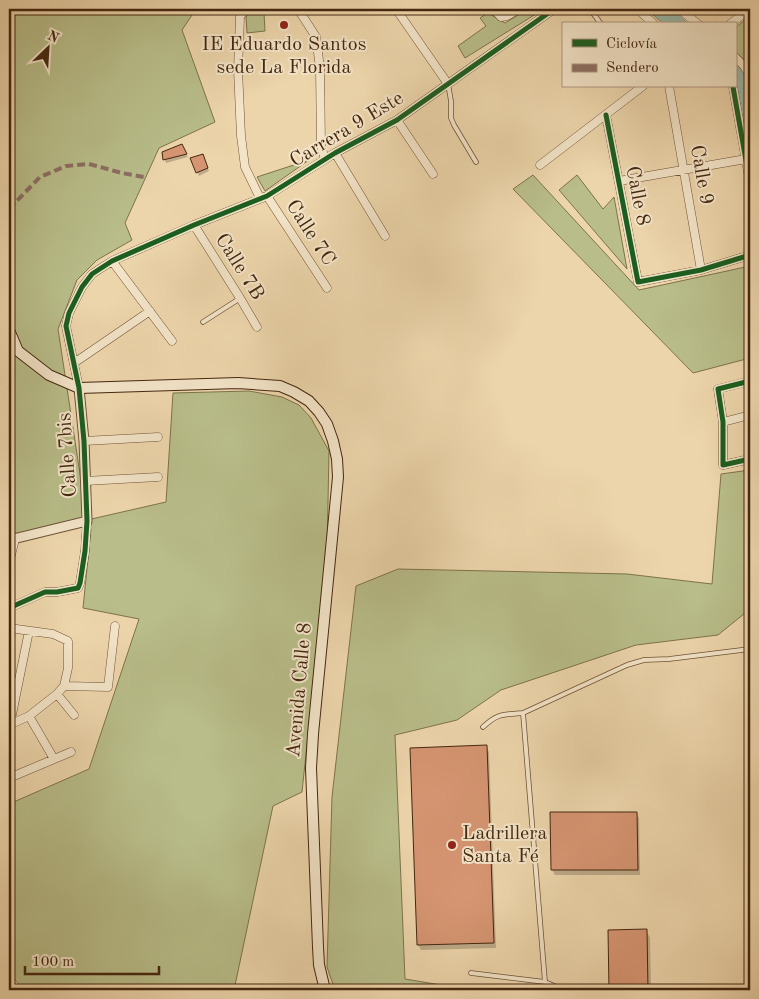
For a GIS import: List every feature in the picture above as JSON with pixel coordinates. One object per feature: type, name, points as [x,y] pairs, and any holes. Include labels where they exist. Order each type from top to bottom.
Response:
[{"type":"main road","points":[[9,330],[18,351],[49,375],[79,388]]},
{"type":"main road","name":"Avenida Calle 8","points":[[79,388],[238,383],[280,386],[309,401],[327,424],[337,459],[338,476],[312,734],[311,768],[319,966],[326,990]]},
{"type":"street","name":"Calle 7C","points":[[245,9],[240,16],[238,70],[241,136],[245,167],[263,197],[326,288]]},
{"type":"street","points":[[298,9],[316,37],[320,68],[321,146],[325,159]]},
{"type":"street","points":[[396,9],[448,84]]},
{"type":"street","points":[[493,9],[501,17],[508,16],[519,9]]},
{"type":"street","name":"Carrera 9 Este","points":[[66,326],[69,313],[82,287],[92,274],[112,262],[194,225],[263,197],[335,153],[397,120],[554,9]]},
{"type":"street","points":[[637,9],[652,22]]},
{"type":"street","points":[[679,9],[695,22]]},
{"type":"street","points":[[733,22],[750,9]]},
{"type":"street","points":[[736,59],[744,66],[750,76]]},
{"type":"street","points":[[540,165],[640,88]]},
{"type":"street","name":"Calle 9","points":[[669,88],[701,270]]},
{"type":"street","points":[[733,88],[750,183]]},
{"type":"street","name":"Calle 8","points":[[606,115],[638,282],[701,270]]},
{"type":"street","points":[[397,120],[433,174]]},
{"type":"street","points":[[335,153],[385,236]]},
{"type":"street","points":[[618,180],[746,160]]},
{"type":"street","name":"Calle 7B","points":[[194,225],[257,327]]},
{"type":"street","points":[[701,270],[750,255]]},
{"type":"street","points":[[112,262],[172,341]]},
{"type":"street","points":[[74,363],[150,311]]},
{"type":"street","name":"Calle 7bis","points":[[66,326],[79,388],[84,441],[87,520]]},
{"type":"street","points":[[750,381],[718,388],[723,422],[723,465],[750,459]]},
{"type":"street","points":[[723,422],[750,415]]},
{"type":"street","points":[[84,441],[158,437]]},
{"type":"street","points":[[86,480],[158,477]]},
{"type":"street","points":[[9,563],[12,540],[87,520],[85,551],[78,588],[45,592],[9,608]]},
{"type":"street","points":[[64,686],[108,687],[115,626]]},
{"type":"street","points":[[9,628],[53,634],[68,641],[68,668],[64,686],[57,694],[29,716],[10,724]]},
{"type":"street","points":[[10,724],[29,631]]},
{"type":"street","points":[[57,694],[74,715]]},
{"type":"street","points":[[29,716],[54,759]]},
{"type":"street","points":[[9,778],[71,752]]},
{"type":"street","points":[[9,979],[18,990]]},
{"type":"lane","points":[[590,9],[600,22]]},
{"type":"lane","points":[[448,84],[451,118],[476,162]]},
{"type":"lane","points":[[203,322],[240,298]]},
{"type":"lane","points":[[483,728],[493,718],[522,713],[627,665],[644,660],[669,659],[750,649]]},
{"type":"lane","points":[[522,713],[546,982]]},
{"type":"lane","points":[[471,974],[546,982],[564,990]]},
{"type":"green space","points":[[9,9],[196,9],[182,30],[215,122],[159,148],[125,223],[132,240],[97,260],[77,280],[58,329],[87,520],[166,502],[173,393],[249,391],[282,397],[299,405],[311,418],[329,451],[327,553],[302,792],[273,806],[234,990],[9,990],[9,804],[89,769],[139,619],[83,608],[91,529],[82,518],[9,537]]},
{"type":"green space","points":[[252,9],[261,9],[264,13],[265,31],[247,33],[246,17]]},
{"type":"green space","points":[[528,9],[544,9],[465,58],[458,46],[486,26],[480,18],[488,13],[505,23]]},
{"type":"green space","points":[[646,9],[671,9],[686,22],[662,22]]},
{"type":"green space","points":[[750,16],[750,66],[736,52],[736,27]]},
{"type":"green space","points":[[736,66],[746,81],[750,102],[750,175],[735,88]]},
{"type":"green space","points":[[309,160],[265,191],[257,177]]},
{"type":"green space","points":[[533,175],[639,290],[750,266],[750,358],[693,373],[513,189]]},
{"type":"green space","points":[[577,175],[603,209],[614,197],[627,269],[559,190]]},
{"type":"green space","points":[[750,470],[750,527],[747,529],[750,609],[718,635],[636,645],[501,690],[457,720],[395,735],[405,979],[471,990],[335,990],[327,967],[332,797],[356,586],[398,569],[627,574],[712,584],[721,474]]},
{"type":"building","points":[[182,144],[187,154],[163,160],[162,152]]},
{"type":"building","points":[[203,154],[208,168],[196,173],[190,158]]},
{"type":"building","name":"Ladrillera Santa Fé","points":[[487,745],[494,943],[417,945],[410,748]]},
{"type":"building","points":[[550,812],[637,812],[638,870],[551,870]]},
{"type":"building","points":[[647,929],[648,990],[609,990],[608,930]]},
{"type":"waterway","points":[[659,9],[675,22]]},
{"type":"waterway","points":[[736,71],[743,81],[750,121]]},
{"type":"marked path","points":[[9,209],[40,177],[66,166],[89,164],[144,177]]},
{"type":"cycle path","points":[[9,608],[45,592],[78,588],[80,583],[87,521],[84,441],[79,388],[66,326],[69,313],[82,287],[92,274],[112,261],[267,196],[335,153],[397,120],[554,9]]},
{"type":"cycle path","points":[[733,88],[750,183]]},
{"type":"cycle path","points":[[606,115],[638,282],[701,270],[750,255]]},
{"type":"cycle path","points":[[750,381],[718,389],[723,422],[723,465],[750,459]]},
{"type":"place","name":"IE Eduardo Santos sede La Florida","points":[[284,25]]},
{"type":"place","name":"Ladrillera Santa Fé","points":[[452,845]]}]
